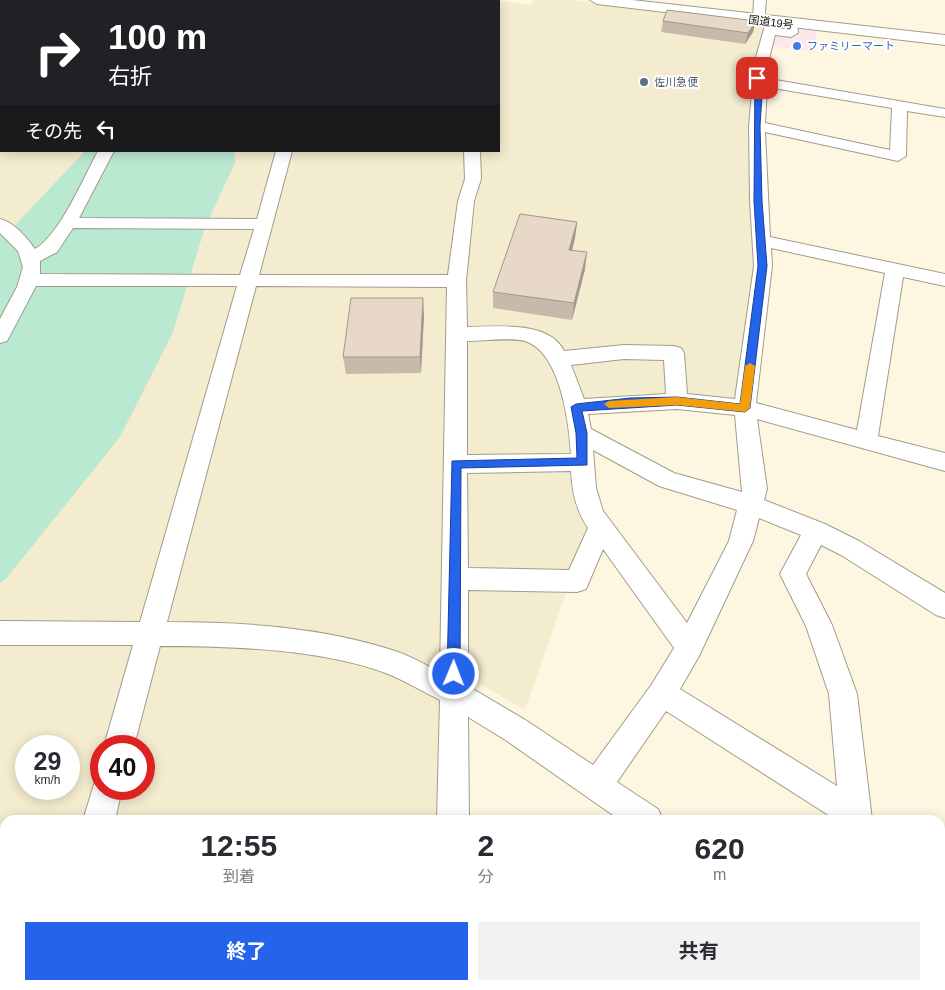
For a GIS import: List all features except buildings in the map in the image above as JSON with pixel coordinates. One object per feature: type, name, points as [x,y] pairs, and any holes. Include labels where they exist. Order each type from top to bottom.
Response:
[{"type":"highway","name":"国道19号","points":[[597,0],[767,24],[792,24],[945,40]]},
{"type":"street","points":[[597,786],[662,693],[689,647],[741,541],[755,489],[745,408],[763,266],[760,241],[757,126],[759,81],[757,78],[767,24],[760,0]]},
{"type":"street","points":[[759,81],[945,113]]},
{"type":"street","points":[[757,126],[898,156],[900,105]]},
{"type":"street","points":[[31,260],[51,248],[68,223],[105,152]]},
{"type":"street","points":[[122,735],[284,152]]},
{"type":"street","points":[[453,815],[457,281],[466,201],[473,179],[472,152]]},
{"type":"street","points":[[68,223],[264,224]]},
{"type":"street","points":[[0,224],[24,247],[31,260],[29,280],[0,336]]},
{"type":"street","points":[[760,241],[945,280]]},
{"type":"street","points":[[866,441],[896,270]]},
{"type":"street","points":[[29,280],[457,281]]},
{"type":"street","points":[[457,334],[528,334],[552,347],[576,407],[581,433],[584,488],[592,515],[689,647]]},
{"type":"street","points":[[557,359],[624,352],[674,353],[677,401]]},
{"type":"street","points":[[576,407],[630,402],[677,401],[745,408],[945,462]]},
{"type":"street","points":[[581,433],[667,480],[750,504],[816,531],[850,548],[945,607]]},
{"type":"street","points":[[456,464],[583,462]]},
{"type":"street","points":[[455,580],[576,581],[601,525]]},
{"type":"street","points":[[816,531],[793,574],[819,624],[843,694],[856,815]]},
{"type":"street","points":[[0,633],[151,632],[228,634],[335,647],[394,664],[454,693],[518,731],[640,815]]},
{"type":"street","points":[[662,693],[851,815]]},
{"type":"street","points":[[100,815],[105,800]]},
{"type":"shaded area","points":[[534,0],[572,0],[767,26],[754,77],[750,108],[754,262],[739,398],[733,401],[643,393],[567,402],[589,527],[525,710],[475,681],[444,656],[443,815],[0,815],[0,152],[500,152],[500,1],[531,5]]},
{"type":"shaded area","points":[[775,25],[817,31],[815,52],[770,46]]},
{"type":"green space","points":[[84,152],[234,152],[235,163],[205,227],[173,332],[120,437],[5,580],[0,583],[0,232],[5,236]]},
{"type":"slow traffic","points":[[609,404],[677,401],[745,408],[750,366]]},
{"type":"place","name":"ファミリーマート","points":[[797,46]]},
{"type":"place","name":"佐川急便","points":[[644,82]]},
{"type":"route","points":[[454,674],[456,464],[583,462],[581,433],[576,407],[630,402],[677,401],[745,408],[763,266],[758,201],[757,126],[760,82],[757,78]]}]
